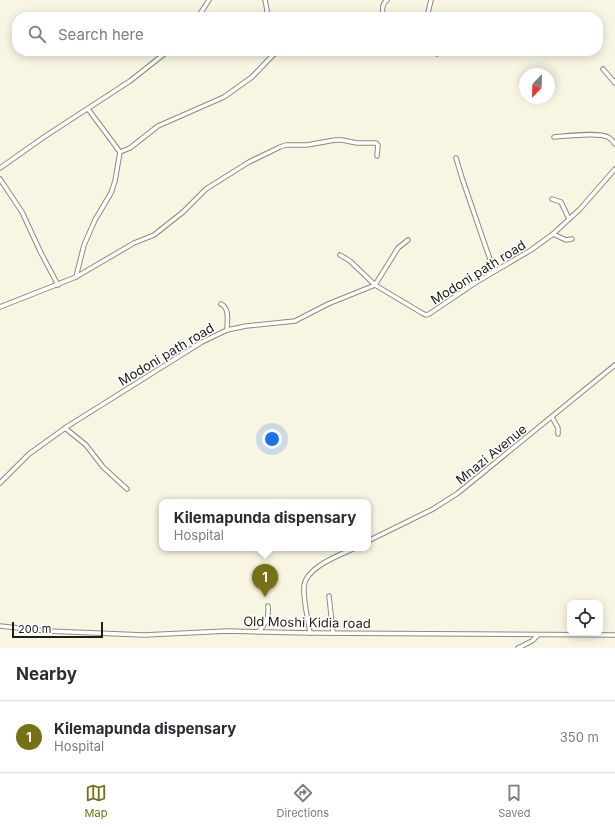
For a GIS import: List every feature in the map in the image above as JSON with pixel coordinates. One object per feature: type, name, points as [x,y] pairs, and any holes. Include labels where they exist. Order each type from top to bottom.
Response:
[{"type":"street","points":[[201,12],[209,0]]},
{"type":"street","points":[[265,0],[267,12]]},
{"type":"street","points":[[428,12],[431,0]]},
{"type":"street","points":[[383,12],[382,7],[384,1]]},
{"type":"street","points":[[0,168],[44,137],[130,81],[162,56]]},
{"type":"street","points":[[120,152],[130,148],[158,126],[224,97],[252,77],[270,56]]},
{"type":"street","points":[[603,69],[615,83]]},
{"type":"street","points":[[76,277],[84,245],[95,220],[111,193],[115,182],[120,152],[88,109]]},
{"type":"street","points":[[554,137],[572,135],[602,136],[610,138],[615,144]]},
{"type":"street","points":[[0,307],[76,277],[134,243],[159,232],[183,212],[206,189],[249,162],[280,147],[286,145],[307,145],[326,141],[342,140],[356,143],[376,143],[378,145],[377,156]]},
{"type":"street","points":[[456,158],[494,271]]},
{"type":"street","name":"Modoni path road","points":[[0,483],[29,454],[65,428],[202,342],[227,330],[246,326],[295,321],[328,304],[375,284],[426,315],[494,271],[531,250],[553,234],[580,209],[615,169]]},
{"type":"street","points":[[0,180],[22,212],[41,253],[58,284]]},
{"type":"street","points":[[552,199],[561,202],[569,219]]},
{"type":"street","points":[[553,234],[566,240],[572,239]]},
{"type":"street","points":[[340,255],[350,261],[375,284],[398,248],[408,240]]},
{"type":"street","points":[[221,304],[227,309],[227,330]]},
{"type":"street","name":"Mnazi Avenue","points":[[371,540],[433,509],[458,493],[615,365]]},
{"type":"street","points":[[552,417],[558,428],[558,434]]},
{"type":"street","points":[[65,428],[86,445],[108,473],[127,489]]},
{"type":"street","points":[[310,633],[304,596],[304,586],[306,581],[321,565],[349,551]]},
{"type":"street","points":[[329,596],[333,633]]},
{"type":"street","points":[[258,632],[268,617],[268,606]]},
{"type":"street","name":"Old Moshi Kidia road","points":[[0,626],[47,631],[144,635],[228,631],[615,635]]},
{"type":"street","points":[[518,648],[532,641],[538,635]]},
{"type":"place","name":"Kilemapunda dispensary","points":[[265,597]]}]
